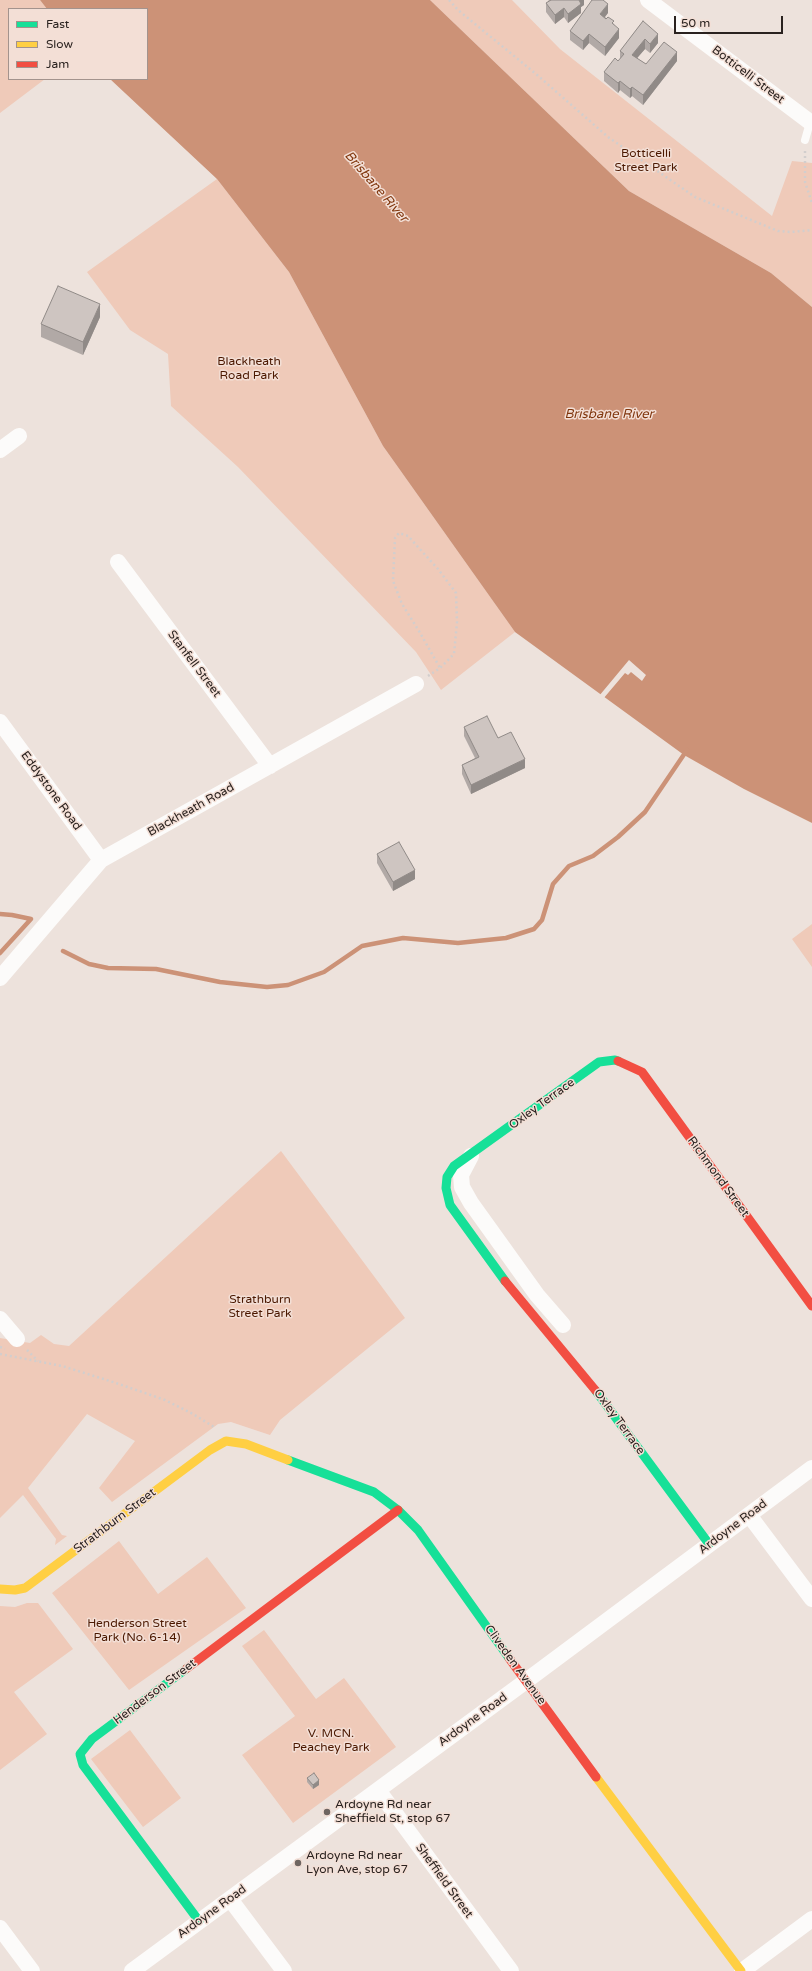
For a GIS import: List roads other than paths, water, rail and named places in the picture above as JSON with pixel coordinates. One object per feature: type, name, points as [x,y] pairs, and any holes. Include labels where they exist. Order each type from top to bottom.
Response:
[{"type":"street","name":"Botticelli Street","points":[[648,0],[811,118]]},
{"type":"street","points":[[0,450],[19,436]]},
{"type":"street","name":"Stanfell Street","points":[[118,562],[270,766]]},
{"type":"street","name":"Blackheath Road","points":[[0,978],[102,860],[416,684]]},
{"type":"street","name":"Eddystone Road","points":[[0,722],[102,860]]},
{"type":"street","name":"Oxley Terrace","points":[[615,1060],[599,1062],[472,1155],[454,1166],[447,1177],[446,1188],[450,1205],[456,1215],[523,1304],[584,1375],[709,1544]]},
{"type":"street","name":"Richmond Street","points":[[615,1060],[642,1072],[812,1306]]},
{"type":"street","name":"Oxley Terrace","points":[[472,1155],[461,1175],[462,1186],[471,1203],[537,1295],[563,1325]]},
{"type":"street","points":[[523,1304],[537,1295]]},
{"type":"street","points":[[0,1319],[17,1339]]},
{"type":"street","name":"Cliveden Avenue","points":[[226,1441],[246,1444],[374,1492],[398,1510],[418,1530],[526,1681],[742,1971]]},
{"type":"street","name":"Strathburn Street","points":[[0,1589],[15,1590],[25,1588],[210,1450],[226,1441]]},
{"type":"street","name":"Ardoyne Road","points":[[132,1971],[812,1468]]},
{"type":"street","name":"Henderson Street","points":[[200,1921],[83,1765],[80,1754],[92,1739],[398,1510]]},
{"type":"street","points":[[749,1515],[812,1599]]},
{"type":"street","name":"Sheffield Street","points":[[378,1790],[511,1971]]},
{"type":"street","points":[[230,1899],[284,1971]]},
{"type":"street","points":[[742,1971],[812,1919]]},
{"type":"street","points":[[0,1928],[32,1971]]},
{"type":"lane","points":[[805,140],[811,118]]},
{"type":"lane","points":[[456,1215],[471,1203]]},
{"type":"water","name":"Brisbane River","points":[[40,0],[430,0],[629,191],[771,273],[812,307],[812,823],[744,789],[684,755],[515,632],[383,446],[289,272],[217,179],[111,80],[148,80],[148,8],[46,8]]},
{"type":"waterway","points":[[63,951],[89,964],[108,968],[156,969],[220,982],[267,987],[288,985],[324,972],[362,946],[403,938],[458,943],[506,938],[534,929],[542,920],[553,884],[569,866],[593,856],[618,837],[645,812],[687,750]]},
{"type":"waterway","points":[[0,914],[31,919],[0,953]]},
{"type":"place","name":"Ardoyne Rd near Sheffield St, stop 67","points":[[327,1812]]},
{"type":"place","name":"Ardoyne Rd near Lyon Ave, stop 67","points":[[298,1863]]},
{"type":"park label","name":"Botticelli Street Park","points":[[646,161]]},
{"type":"park label","name":"Blackheath Road Park","points":[[249,369]]},
{"type":"park label","name":"Strathburn Street Park","points":[[260,1307]]},
{"type":"park label","name":"Henderson Street Park (No. 6-14)","points":[[137,1631]]},
{"type":"park label","name":"V. MCN. Peachey Park","points":[[331,1741]]}]
